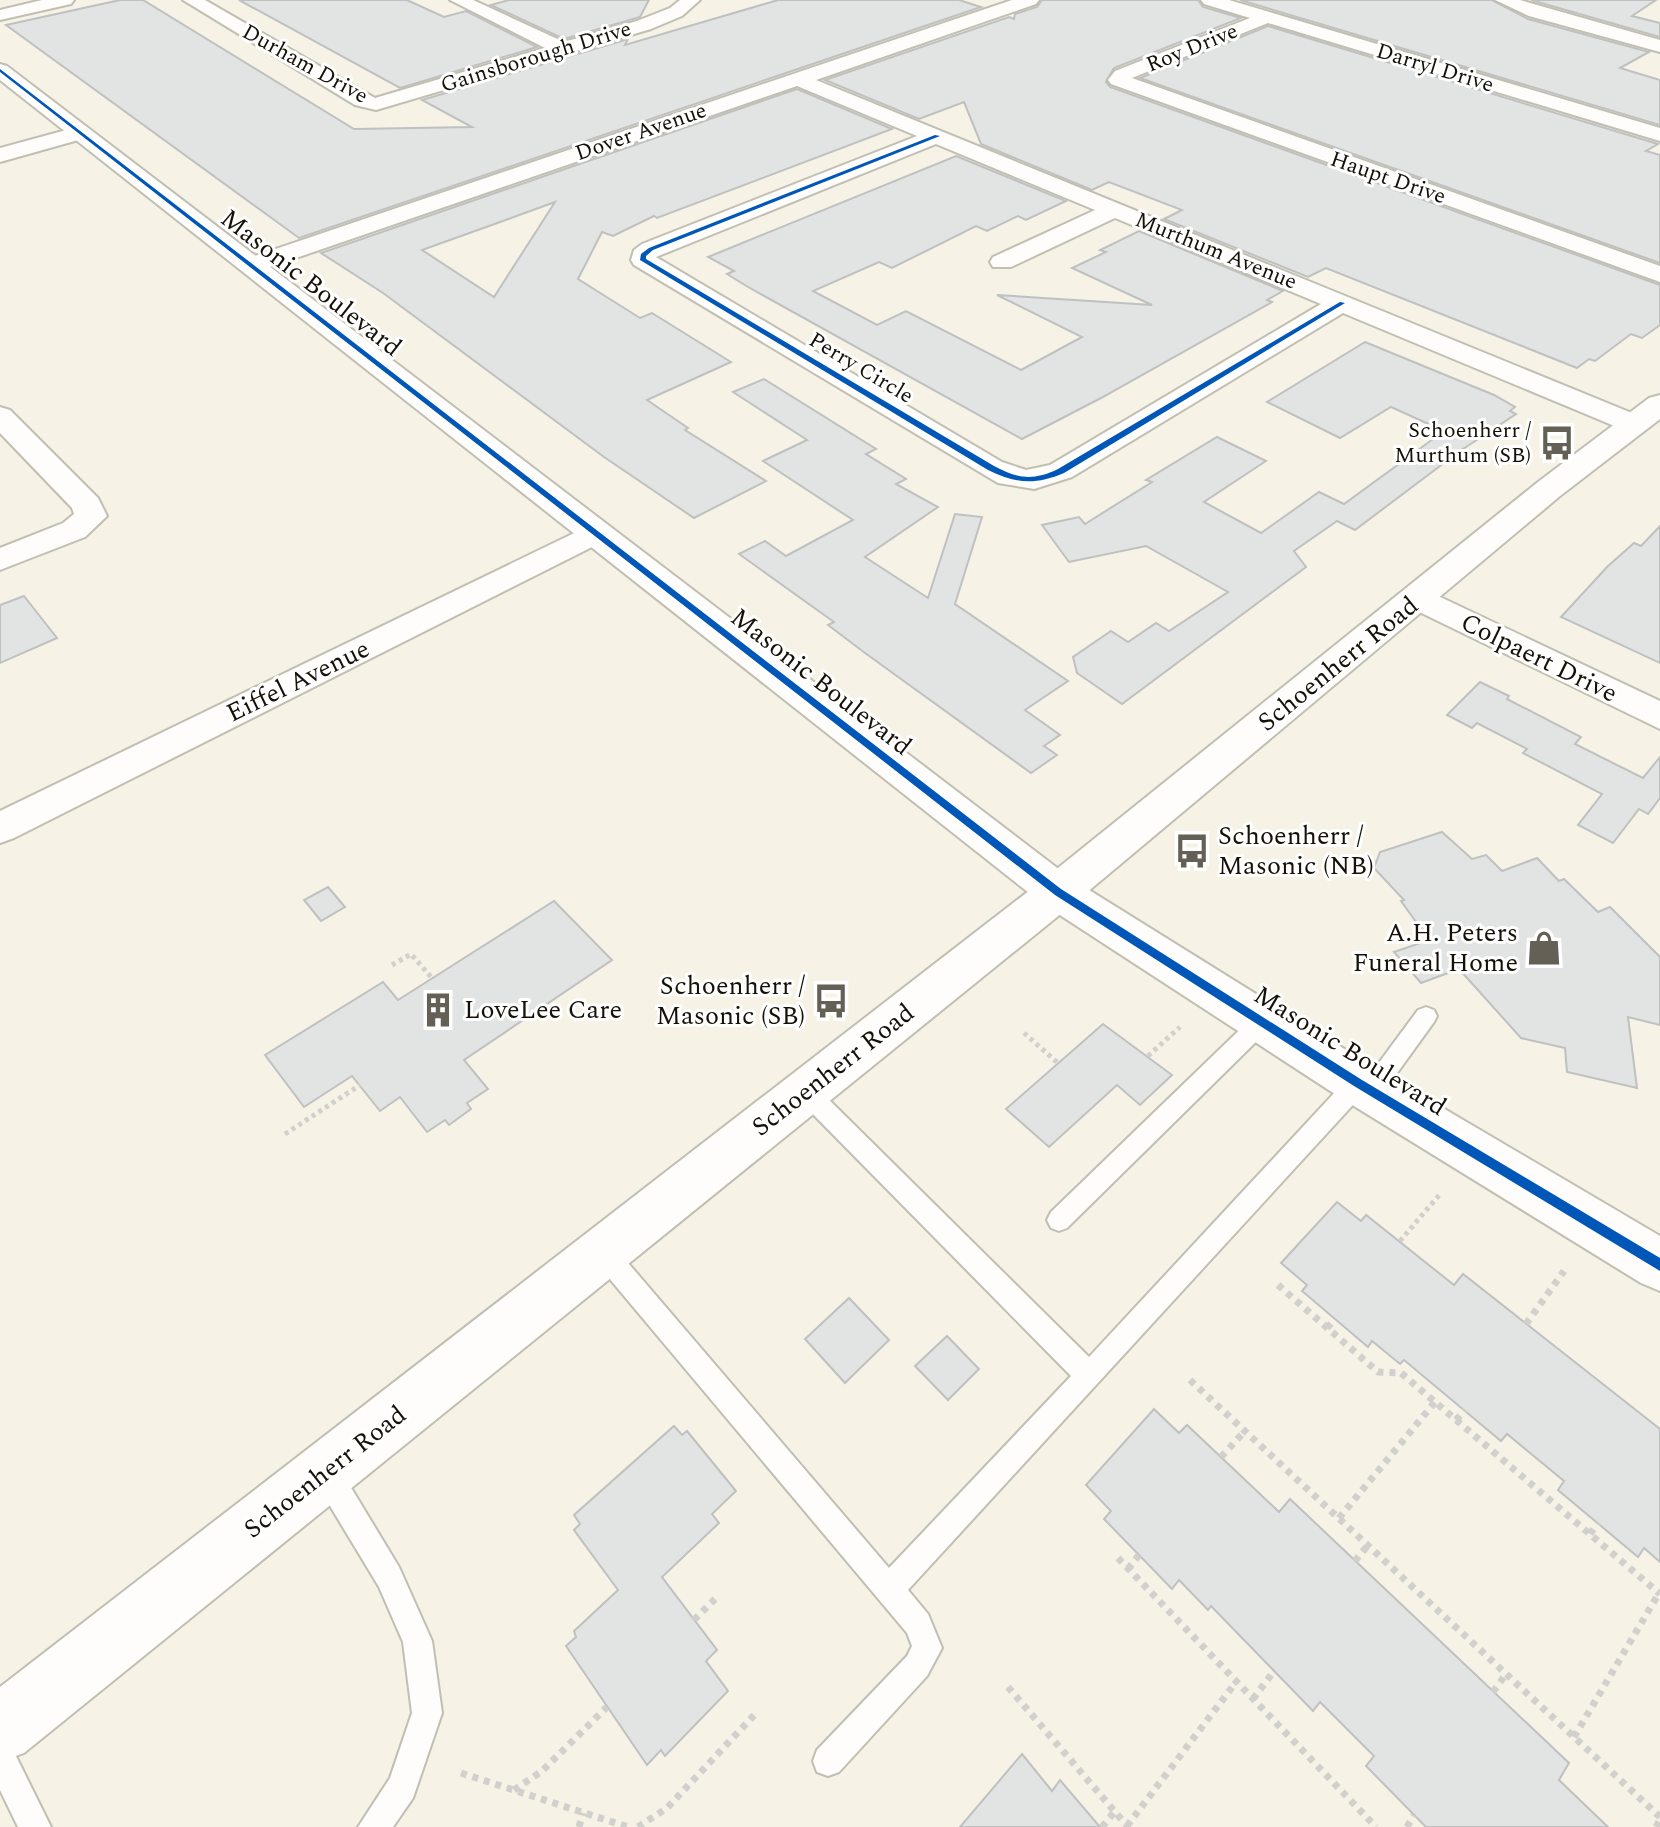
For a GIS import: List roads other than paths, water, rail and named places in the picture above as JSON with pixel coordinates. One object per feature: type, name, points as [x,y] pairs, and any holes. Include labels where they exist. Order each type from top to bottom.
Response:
[{"type":"street","points":[[0,15],[65,0]]},
{"type":"street","name":"Durham Drive","points":[[192,0],[362,101],[376,104]]},
{"type":"street","points":[[459,0],[563,49]]},
{"type":"street","name":"Gainsborough Drive","points":[[376,104],[663,19],[691,0]]},
{"type":"street","name":"Dover Avenue","points":[[252,265],[1030,0]]},
{"type":"street","name":"Darryl Drive","points":[[1210,0],[1660,135]]},
{"type":"street","points":[[1504,0],[1535,12],[1660,46]]},
{"type":"street","name":"Roy Drive","points":[[1118,80],[1122,75],[1268,17]]},
{"type":"street","name":"Masonic Boulevard","points":[[0,70],[1058,892],[1364,1087],[1660,1265]]},
{"type":"street","name":"Murthum Avenue","points":[[797,79],[1342,303],[1647,414]]},
{"type":"street","name":"Haupt Drive","points":[[1118,80],[1660,274]]},
{"type":"street","points":[[0,155],[81,132]]},
{"type":"street","name":"Perry Circle","points":[[937,136],[651,249],[643,255],[643,260],[991,468],[1021,481],[1035,481],[1061,471],[1342,303]]},
{"type":"street","points":[[1002,262],[1114,210]]},
{"type":"street","name":"Schoenherr Road","points":[[0,1729],[1058,892],[1549,489],[1647,414]]},
{"type":"street","points":[[0,416],[87,505],[91,516],[74,530],[0,560]]},
{"type":"street","name":"Eiffel Avenue","points":[[0,828],[595,533]]},
{"type":"street","name":"Colpaert Drive","points":[[1419,598],[1660,716]]},
{"type":"lane","points":[[888,1590],[1364,1087],[1426,1016]]},
{"type":"lane","points":[[1059,1220],[1261,1023]]},
{"type":"lane","points":[[806,1092],[1089,1376]]},
{"type":"lane","points":[[602,1251],[918,1624],[927,1648],[917,1666],[828,1761]]},
{"type":"lane","points":[[325,1472],[389,1577],[417,1641],[427,1713],[402,1787],[374,1827]]},
{"type":"lane","points":[[0,1757],[35,1827]]},
{"type":"place","name":"Schoenherr / Murthum (SB)","points":[[1557,443]]},
{"type":"place","name":"Schoenherr / Masonic (NB)","points":[[1192,851]]},
{"type":"place","name":"A.H. Peters Funeral Home","points":[[1544,948]]},
{"type":"place","name":"Schoenherr / Masonic (SB)","points":[[831,1001]]},
{"type":"place","name":"LoveLee Care","points":[[438,1010]]}]
